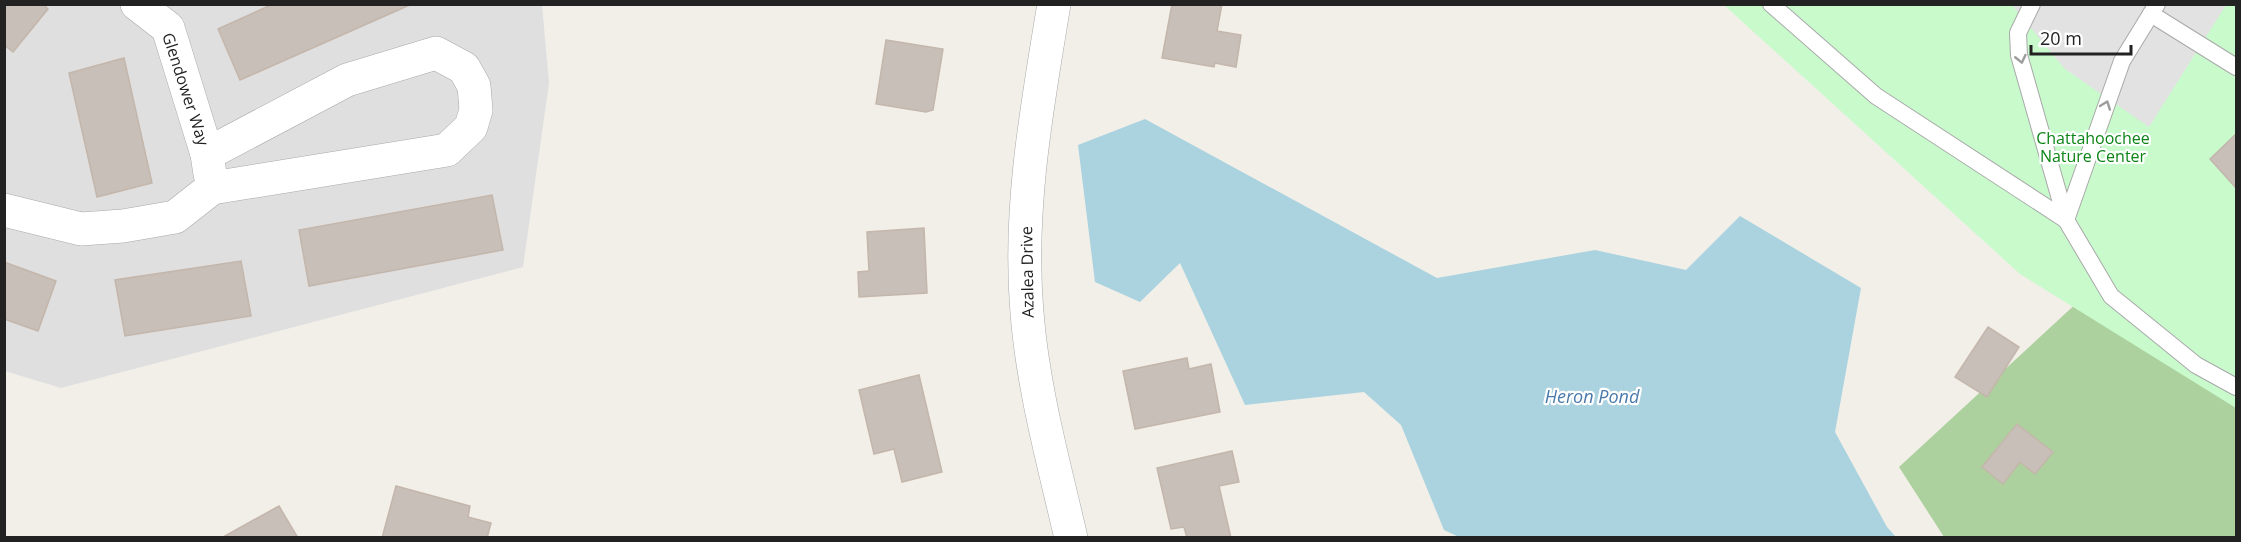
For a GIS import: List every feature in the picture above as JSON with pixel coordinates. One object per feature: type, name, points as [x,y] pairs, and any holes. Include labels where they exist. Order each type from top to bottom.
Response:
[{"type":"street","name":"Glendower Way","points":[[137,4],[168,28],[207,154],[212,188]]},
{"type":"street","name":"Azalea Drive","points":[[1054,4],[1032,136],[1024,245],[1027,314],[1036,381],[1071,537]]},
{"type":"street","points":[[4,210],[81,229],[123,226],[175,217],[212,188],[447,150],[471,127],[476,110],[474,86],[464,68],[436,53],[420,56],[347,80],[207,154]]},
{"type":"lane","points":[[1772,4],[1876,96],[2066,220]]},
{"type":"lane","points":[[2032,4],[2018,33],[2019,55],[2066,220],[2111,296],[2196,365],[2236,387]]},
{"type":"lane","points":[[2066,220],[2122,61],[2154,9],[2236,67]]},
{"type":"shaded area","points":[[4,5],[542,5],[549,83],[523,267],[61,388],[5,371]]},
{"type":"shaded area","points":[[2012,5],[2226,5],[2149,127],[2065,69]]},
{"type":"green space","name":"Chattahoochee Nature Center","points":[[1724,5],[2236,5],[2236,408],[2020,274]]},
{"type":"green space","points":[[2236,156],[2236,537],[1944,537],[1899,467]]},
{"type":"water","name":"Heron Pond","points":[[1145,119],[1437,278],[1595,250],[1686,270],[1740,216],[1861,288],[1835,432],[1887,527],[1896,537],[1461,538],[1444,530],[1401,425],[1364,392],[1245,405],[1180,263],[1140,302],[1095,282],[1078,145]]},
{"type":"building","points":[[4,4],[43,4],[48,9],[13,52],[4,45]]},
{"type":"building","points":[[273,4],[412,4],[240,80],[218,29]]},
{"type":"building","points":[[1172,4],[1222,4],[1217,31],[1241,35],[1236,67],[1215,63],[1214,67],[1162,58]]},
{"type":"building","points":[[886,40],[943,49],[933,110],[926,112],[876,104]]},
{"type":"building","points":[[124,58],[152,183],[97,197],[69,73]]},
{"type":"building","points":[[2236,134],[2236,188],[2210,159]]},
{"type":"building","points":[[492,195],[503,250],[309,286],[299,230]]},
{"type":"building","points":[[924,228],[927,293],[859,297],[858,272],[869,271],[867,232]]},
{"type":"building","points":[[241,261],[251,316],[125,336],[115,280]]},
{"type":"building","points":[[4,262],[56,281],[38,331],[4,319]]},
{"type":"building","points":[[1988,327],[2019,347],[1987,397],[1955,377]]},
{"type":"building","points":[[1187,358],[1189,369],[1211,364],[1220,412],[1135,429],[1123,371]]},
{"type":"building","points":[[919,375],[942,472],[902,482],[894,449],[874,454],[859,390]]},
{"type":"building","points":[[2017,424],[2053,452],[2035,474],[2020,462],[2003,484],[1982,467]]},
{"type":"building","points":[[1232,451],[1239,482],[1219,486],[1231,538],[1187,538],[1184,527],[1171,529],[1157,468]]},
{"type":"building","points":[[396,486],[470,506],[468,517],[491,523],[487,538],[382,538]]},
{"type":"building","points":[[279,506],[298,538],[223,537]]}]
